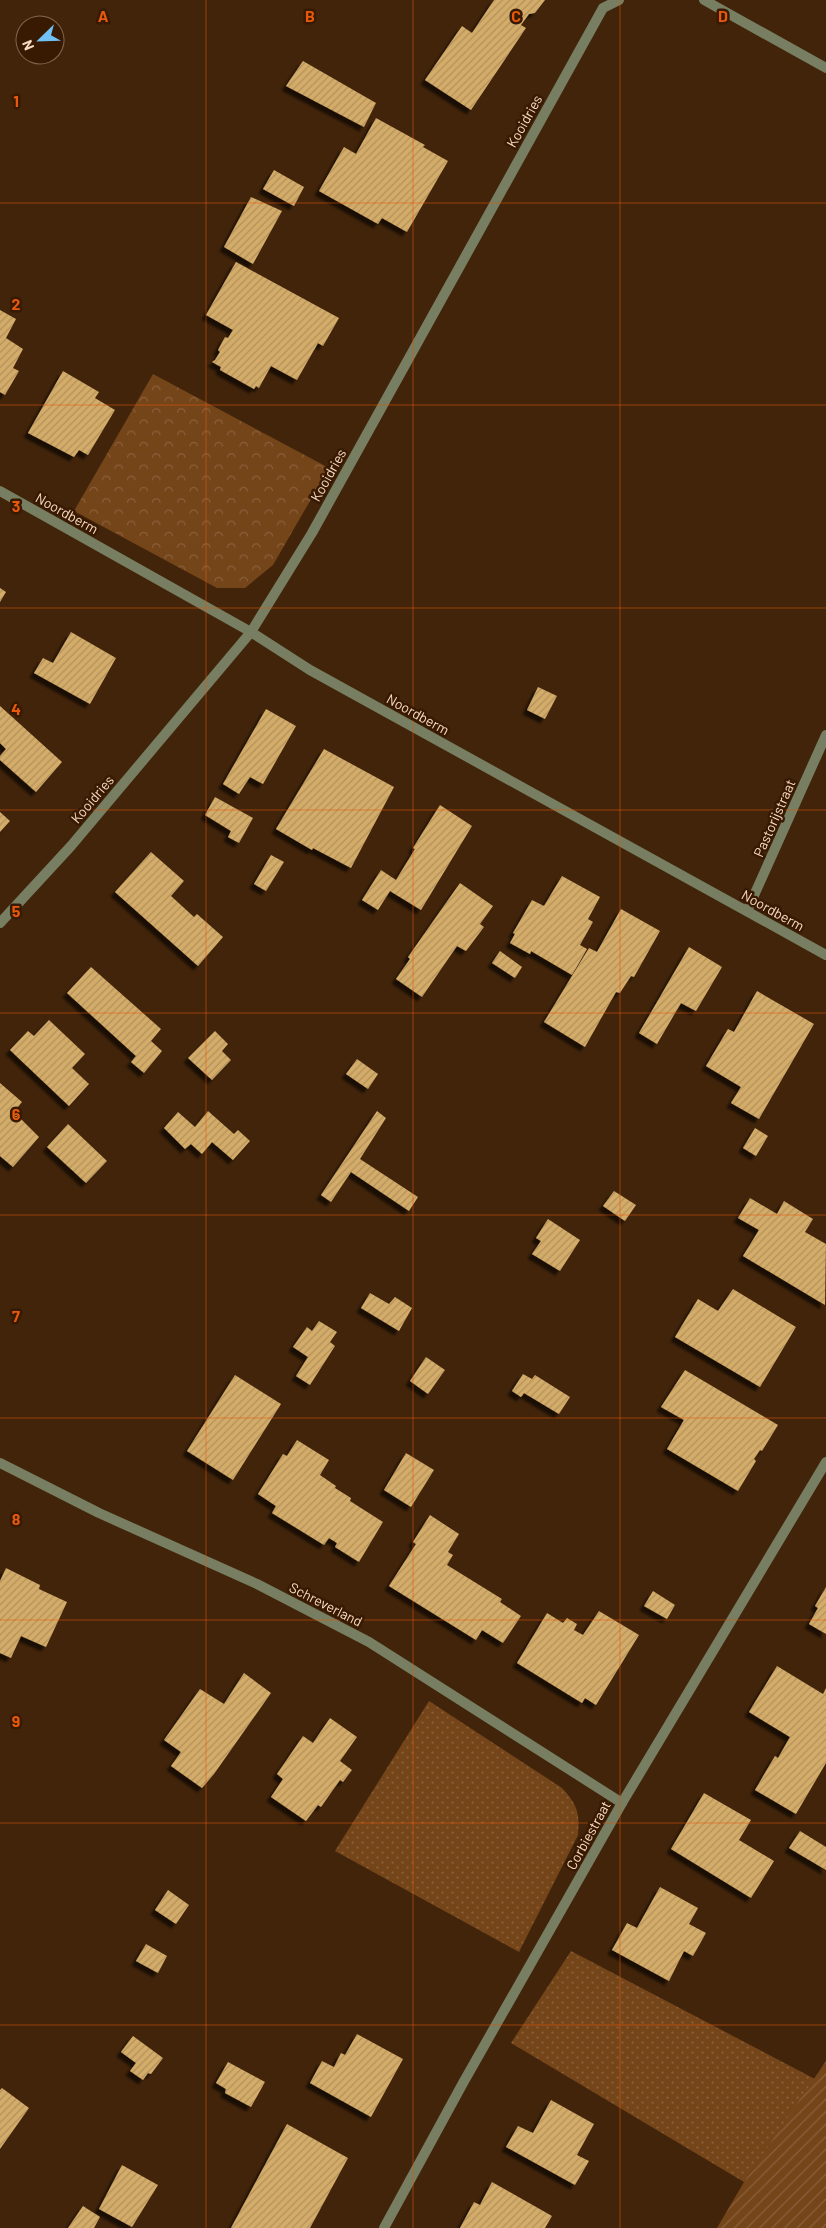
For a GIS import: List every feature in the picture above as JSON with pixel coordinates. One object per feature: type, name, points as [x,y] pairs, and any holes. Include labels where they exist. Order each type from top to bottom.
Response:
[{"type":"street","name":"Kooidries","points":[[0,923],[71,846],[251,632],[312,533],[603,8],[619,0]]},
{"type":"street","points":[[704,0],[826,68]]},
{"type":"street","name":"Noordberm","points":[[0,491],[251,632],[310,670],[826,955]]},
{"type":"street","name":"Pastorijstraat","points":[[747,911],[826,735]]},
{"type":"street","name":"Corbiestraat","points":[[384,2228],[463,2083],[622,1804],[826,1462]]},
{"type":"street","name":"Schreverland","points":[[0,1463],[99,1513],[257,1584],[369,1642],[622,1804]]},
{"type":"green space","points":[[153,374],[329,468],[273,565],[245,588],[217,588],[74,511]]},
{"type":"green space","points":[[429,1701],[562,1788],[576,1809],[578,1815],[578,1835],[519,1952],[335,1851]]},
{"type":"green space","points":[[571,1951],[815,2079],[744,2182],[511,2043]]},
{"type":"green space","points":[[826,2061],[826,2228],[717,2228],[744,2182]]},
{"type":"building","points":[[494,0],[545,0],[535,13],[529,14],[521,25],[526,28],[471,110],[425,80],[462,26],[472,33]]},
{"type":"building","points":[[303,61],[376,103],[364,127],[286,86]]},
{"type":"building","points":[[376,118],[425,145],[423,147],[448,161],[407,232],[382,218],[378,224],[319,191],[344,147],[356,154]]},
{"type":"building","points":[[274,170],[304,187],[294,206],[263,189]]},
{"type":"building","points":[[251,197],[282,211],[253,264],[224,247]]},
{"type":"building","points":[[236,262],[339,318],[323,346],[318,343],[297,380],[271,366],[259,388],[256,386],[254,389],[220,370],[221,367],[212,362],[220,352],[218,350],[225,337],[228,338],[233,330],[206,315]]},
{"type":"building","points":[[0,310],[16,319],[6,338],[23,349],[13,368],[19,371],[5,395],[0,392]]},
{"type":"building","points":[[63,371],[99,392],[95,398],[115,410],[88,455],[79,450],[74,457],[28,433]]},
{"type":"building","points":[[0,588],[6,592],[0,602]]},
{"type":"building","points":[[71,632],[116,658],[90,704],[34,673],[43,658],[53,663]]},
{"type":"building","points":[[538,687],[557,696],[545,719],[527,710]]},
{"type":"building","points":[[0,706],[62,762],[36,792],[0,760],[0,756],[6,749],[0,743]]},
{"type":"building","points":[[266,709],[296,726],[263,784],[250,777],[239,794],[223,784]]},
{"type":"building","points":[[324,749],[394,787],[351,868],[313,848],[312,850],[276,829]]},
{"type":"building","points":[[215,797],[253,818],[239,843],[228,837],[231,831],[205,815]]},
{"type":"building","points":[[440,805],[472,826],[421,910],[390,891],[378,910],[362,900],[381,870],[396,880],[415,849],[413,848]]},
{"type":"building","points":[[0,812],[10,821],[0,832]]},
{"type":"building","points":[[151,852],[184,881],[171,896],[194,917],[197,914],[223,937],[198,966],[115,892]]},
{"type":"building","points":[[271,855],[284,862],[266,891],[254,884]]},
{"type":"building","points":[[562,876],[600,897],[588,919],[593,922],[580,945],[587,949],[572,975],[531,951],[530,954],[510,943],[515,934],[513,933],[532,900],[544,906]]},
{"type":"building","points":[[460,883],[493,906],[480,924],[484,927],[466,951],[457,946],[422,997],[396,979],[410,959],[408,957]]},
{"type":"building","points":[[621,909],[660,931],[634,977],[631,976],[620,993],[616,992],[585,1047],[544,1022],[589,948],[597,952]]},
{"type":"building","points":[[689,947],[722,967],[696,1011],[681,1003],[657,1044],[639,1033]]},
{"type":"building","points":[[500,951],[522,967],[515,978],[492,963]]},
{"type":"building","points":[[91,967],[161,1029],[151,1041],[162,1051],[144,1073],[131,1062],[136,1056],[67,993]]},
{"type":"building","points":[[757,991],[814,1024],[759,1119],[731,1103],[741,1087],[706,1066],[728,1029],[734,1032]]},
{"type":"building","points":[[49,1020],[85,1054],[72,1068],[89,1084],[69,1106],[10,1050],[28,1031],[34,1036]]},
{"type":"building","points":[[215,1031],[228,1044],[222,1051],[231,1060],[212,1080],[188,1058]]},
{"type":"building","points":[[357,1059],[378,1074],[368,1089],[346,1074]]},
{"type":"building","points":[[0,1083],[22,1102],[14,1112],[39,1137],[13,1167],[0,1156]]},
{"type":"building","points":[[208,1111],[234,1134],[238,1130],[250,1141],[233,1160],[212,1142],[202,1154],[191,1144],[185,1149],[164,1128],[178,1112],[195,1127]]},
{"type":"building","points":[[377,1111],[386,1118],[360,1159],[418,1197],[409,1211],[351,1172],[331,1202],[321,1195]]},
{"type":"building","points":[[68,1124],[107,1161],[86,1183],[47,1147]]},
{"type":"building","points":[[755,1128],[768,1136],[756,1156],[743,1148]]},
{"type":"building","points":[[614,1191],[636,1205],[625,1221],[603,1206]]},
{"type":"building","points":[[750,1198],[777,1214],[784,1201],[813,1219],[805,1232],[826,1244],[825,1305],[743,1256],[759,1230],[738,1218]]},
{"type":"building","points":[[548,1219],[580,1240],[560,1271],[532,1254],[541,1241],[536,1238]]},
{"type":"building","points":[[733,1289],[796,1327],[760,1387],[675,1337],[698,1299],[718,1311]]},
{"type":"building","points":[[370,1293],[389,1304],[395,1297],[412,1308],[399,1331],[361,1308]]},
{"type":"building","points":[[319,1321],[337,1332],[330,1342],[335,1346],[310,1385],[296,1376],[308,1357],[293,1347],[307,1327],[312,1331]]},
{"type":"building","points":[[426,1357],[445,1370],[428,1394],[410,1381]]},
{"type":"building","points":[[685,1370],[778,1425],[762,1451],[760,1450],[754,1459],[756,1461],[738,1491],[667,1449],[684,1420],[661,1407]]},
{"type":"building","points":[[523,1374],[532,1379],[535,1375],[570,1397],[559,1414],[524,1393],[521,1397],[512,1391]]},
{"type":"building","points":[[235,1375],[281,1404],[233,1480],[187,1451]]},
{"type":"building","points":[[297,1440],[329,1460],[320,1475],[336,1486],[335,1488],[351,1498],[350,1501],[383,1522],[359,1562],[335,1547],[337,1543],[329,1538],[324,1545],[272,1513],[276,1506],[258,1494],[283,1454],[287,1456]]},
{"type":"building","points":[[406,1453],[434,1470],[411,1507],[384,1490]]},
{"type":"building","points":[[430,1515],[459,1534],[448,1552],[453,1555],[447,1565],[502,1599],[500,1602],[521,1616],[503,1643],[482,1630],[476,1640],[389,1586],[416,1544],[413,1542]]},
{"type":"building","points":[[6,1568],[40,1585],[39,1589],[67,1602],[46,1647],[21,1636],[11,1658],[0,1653],[0,1581]]},
{"type":"building","points":[[826,1587],[826,1634],[809,1624],[818,1608],[815,1606]]},
{"type":"building","points":[[653,1591],[675,1605],[667,1619],[644,1606]]},
{"type":"building","points":[[599,1611],[639,1635],[596,1705],[585,1698],[582,1703],[517,1663],[547,1613],[563,1623],[567,1618],[577,1624],[574,1630],[583,1635]]},
{"type":"building","points":[[777,1666],[823,1694],[826,1688],[826,1763],[796,1814],[755,1790],[775,1756],[778,1758],[790,1737],[749,1712]]},
{"type":"building","points":[[244,1673],[271,1693],[202,1788],[171,1766],[181,1752],[164,1740],[200,1689],[224,1704]]},
{"type":"building","points":[[330,1718],[357,1737],[340,1761],[352,1770],[343,1782],[340,1780],[321,1807],[318,1805],[306,1821],[271,1797],[283,1779],[277,1774],[303,1736],[313,1743]]},
{"type":"building","points":[[704,1793],[751,1820],[739,1840],[774,1861],[751,1898],[671,1849]]},
{"type":"building","points":[[800,1831],[826,1847],[826,1870],[789,1848]]},
{"type":"building","points":[[660,1887],[698,1908],[689,1924],[706,1933],[693,1956],[684,1951],[669,1981],[612,1950],[627,1923],[637,1928]]},
{"type":"building","points":[[168,1890],[189,1905],[176,1924],[155,1910]]},
{"type":"building","points":[[146,1944],[167,1956],[158,1973],[136,1961]]},
{"type":"building","points":[[357,2034],[403,2059],[371,2117],[310,2083],[322,2061],[334,2067],[341,2053],[345,2055]]},
{"type":"building","points":[[133,2036],[163,2058],[151,2074],[148,2073],[143,2080],[130,2071],[136,2063],[121,2052]]},
{"type":"building","points":[[228,2062],[265,2082],[251,2107],[225,2093],[226,2089],[216,2083]]},
{"type":"building","points":[[2,2088],[29,2108],[0,2149],[0,2090]]},
{"type":"building","points":[[551,2100],[594,2124],[577,2155],[589,2161],[575,2185],[506,2147],[518,2126],[533,2133]]},
{"type":"building","points":[[287,2124],[348,2158],[310,2228],[231,2228]]},
{"type":"building","points":[[122,2165],[158,2185],[132,2227],[99,2209]]},
{"type":"building","points":[[492,2182],[552,2216],[545,2228],[460,2228],[474,2202],[480,2205]]},
{"type":"building","points":[[83,2206],[100,2217],[94,2228],[68,2228]]}]
